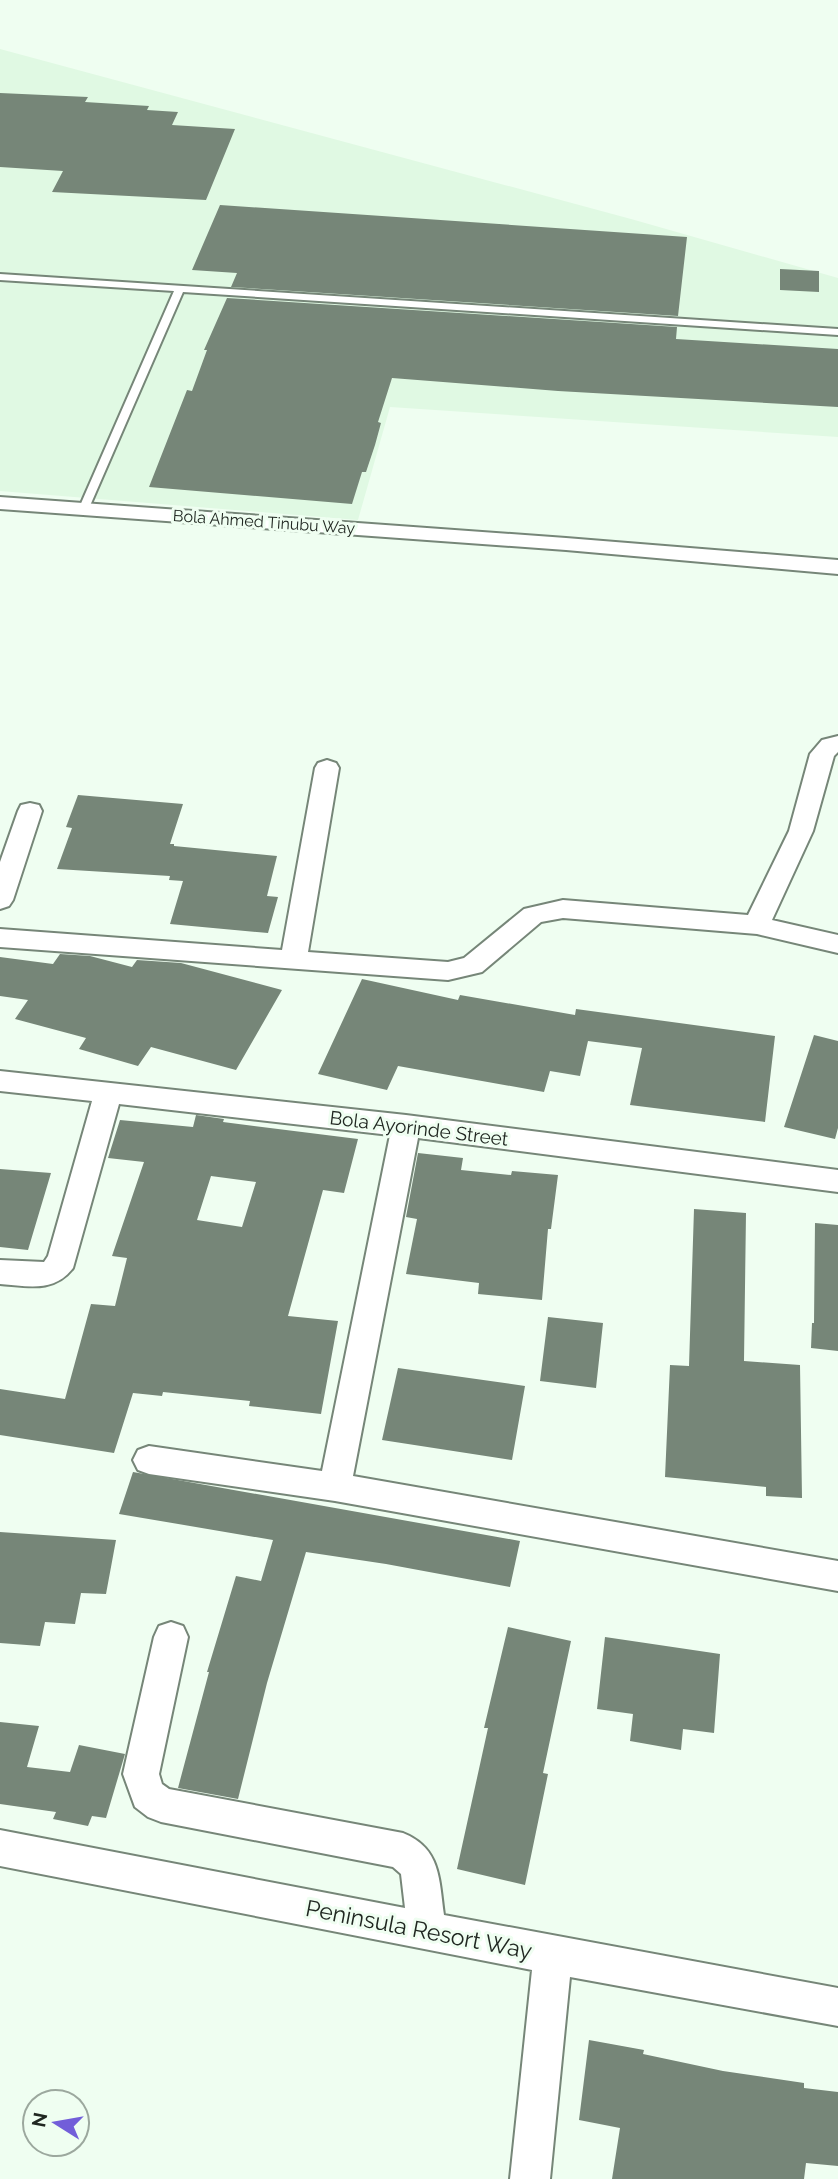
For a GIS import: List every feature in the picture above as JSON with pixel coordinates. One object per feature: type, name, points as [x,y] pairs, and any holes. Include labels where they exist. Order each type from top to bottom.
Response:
[{"type":"street","name":"Bola Ahmed Tinubu Way","points":[[0,503],[528,541],[838,567]]},
{"type":"street","points":[[528,541],[564,556],[838,580]]},
{"type":"street","points":[[757,925],[801,831],[822,754],[830,746],[838,744]]},
{"type":"street","points":[[294,958],[327,768]]},
{"type":"street","points":[[0,900],[30,811]]},
{"type":"street","points":[[0,938],[448,971],[474,965],[533,915],[563,909],[757,925],[838,944]]},
{"type":"street","name":"Bola Ayorinde Street","points":[[0,1081],[406,1126],[838,1181]]},
{"type":"street","points":[[0,1272],[37,1275],[53,1272],[62,1260],[108,1094]]},
{"type":"street","points":[[335,1487],[406,1126]]},
{"type":"street","points":[[149,1460],[335,1487],[838,1576]]},
{"type":"street","points":[[171,1637],[141,1774],[148,1796],[161,1805],[403,1850],[418,1866],[427,1931]]},
{"type":"street","name":"Peninsula Resort Way","points":[[0,1848],[838,2007]]},
{"type":"street","points":[[530,2179],[553,1955]]},
{"type":"lane","points":[[0,277],[838,332]]},
{"type":"lane","points":[[84,508],[180,289]]},
{"type":"shaded area","points":[[0,49],[631,219],[838,278],[838,437],[390,407],[358,520],[0,491]]},
{"type":"building","points":[[0,93],[88,97],[85,102],[149,106],[147,110],[178,112],[172,125],[235,129],[206,200],[52,192],[63,171],[0,167]]},
{"type":"building","points":[[220,205],[687,237],[678,316],[231,287],[237,273],[192,270]]},
{"type":"building","points":[[780,269],[819,271],[819,292],[780,290]]},
{"type":"building","points":[[227,298],[677,327],[676,339],[838,349],[838,407],[558,391],[392,378],[378,422],[381,423],[375,445],[366,472],[362,472],[352,504],[149,487],[187,390],[192,391],[207,350],[204,350]]},
{"type":"building","points":[[78,795],[183,804],[170,844],[277,856],[267,896],[278,897],[268,933],[170,924],[183,881],[169,880],[170,876],[57,869],[72,828],[66,827]]},
{"type":"building","points":[[60,954],[90,956],[132,967],[137,960],[181,963],[282,990],[236,1070],[151,1047],[138,1066],[79,1049],[86,1038],[15,1019],[28,1000],[0,996],[0,957],[53,964]]},
{"type":"building","points":[[362,979],[458,1000],[460,995],[575,1015],[576,1009],[775,1036],[765,1122],[630,1105],[642,1048],[588,1041],[580,1076],[550,1071],[544,1092],[398,1066],[387,1090],[318,1074]]},
{"type":"building","points":[[814,1035],[838,1041],[838,1128],[835,1139],[784,1127]]},
{"type":"building","points":[[196,1115],[224,1119],[223,1122],[358,1139],[344,1193],[323,1190],[288,1316],[338,1321],[321,1414],[249,1406],[250,1401],[163,1392],[162,1396],[133,1393],[114,1453],[0,1435],[0,1389],[65,1399],[91,1304],[115,1306],[127,1258],[112,1256],[144,1162],[108,1158],[120,1120],[193,1127]],"holes":[[[211,1176],[256,1182],[242,1227],[197,1220]]]},
{"type":"building","points":[[418,1153],[463,1158],[461,1170],[511,1175],[512,1171],[558,1175],[551,1229],[548,1229],[542,1300],[478,1294],[479,1283],[406,1274],[417,1219],[406,1217]]},
{"type":"building","points":[[0,1169],[51,1173],[28,1250],[0,1247]]},
{"type":"building","points":[[694,1209],[746,1213],[744,1361],[800,1365],[802,1498],[766,1496],[766,1487],[665,1477],[670,1365],[689,1366]]},
{"type":"building","points":[[815,1223],[838,1225],[838,1351],[811,1348],[814,1323]]},
{"type":"building","points":[[548,1317],[603,1323],[596,1388],[540,1381]]},
{"type":"building","points":[[398,1368],[525,1386],[512,1460],[382,1440]]},
{"type":"building","points":[[133,1472],[520,1541],[510,1587],[306,1552],[267,1683],[238,1799],[178,1788],[207,1672],[236,1576],[261,1581],[273,1540],[119,1514]]},
{"type":"building","points":[[0,1532],[116,1540],[106,1594],[81,1593],[75,1624],[45,1622],[40,1646],[0,1643]]},
{"type":"building","points":[[508,1627],[571,1641],[543,1773],[548,1774],[525,1885],[457,1869],[488,1728],[484,1728]]},
{"type":"building","points":[[605,1637],[720,1654],[714,1733],[683,1729],[681,1750],[630,1741],[633,1714],[597,1709]]},
{"type":"building","points":[[0,1722],[39,1726],[27,1767],[70,1772],[79,1745],[125,1754],[106,1818],[92,1816],[88,1826],[53,1819],[56,1812],[0,1804]]},
{"type":"building","points":[[589,2040],[644,2050],[643,2054],[723,2071],[804,2083],[804,2088],[838,2092],[838,2166],[806,2163],[804,2179],[612,2179],[620,2128],[579,2120]]}]
